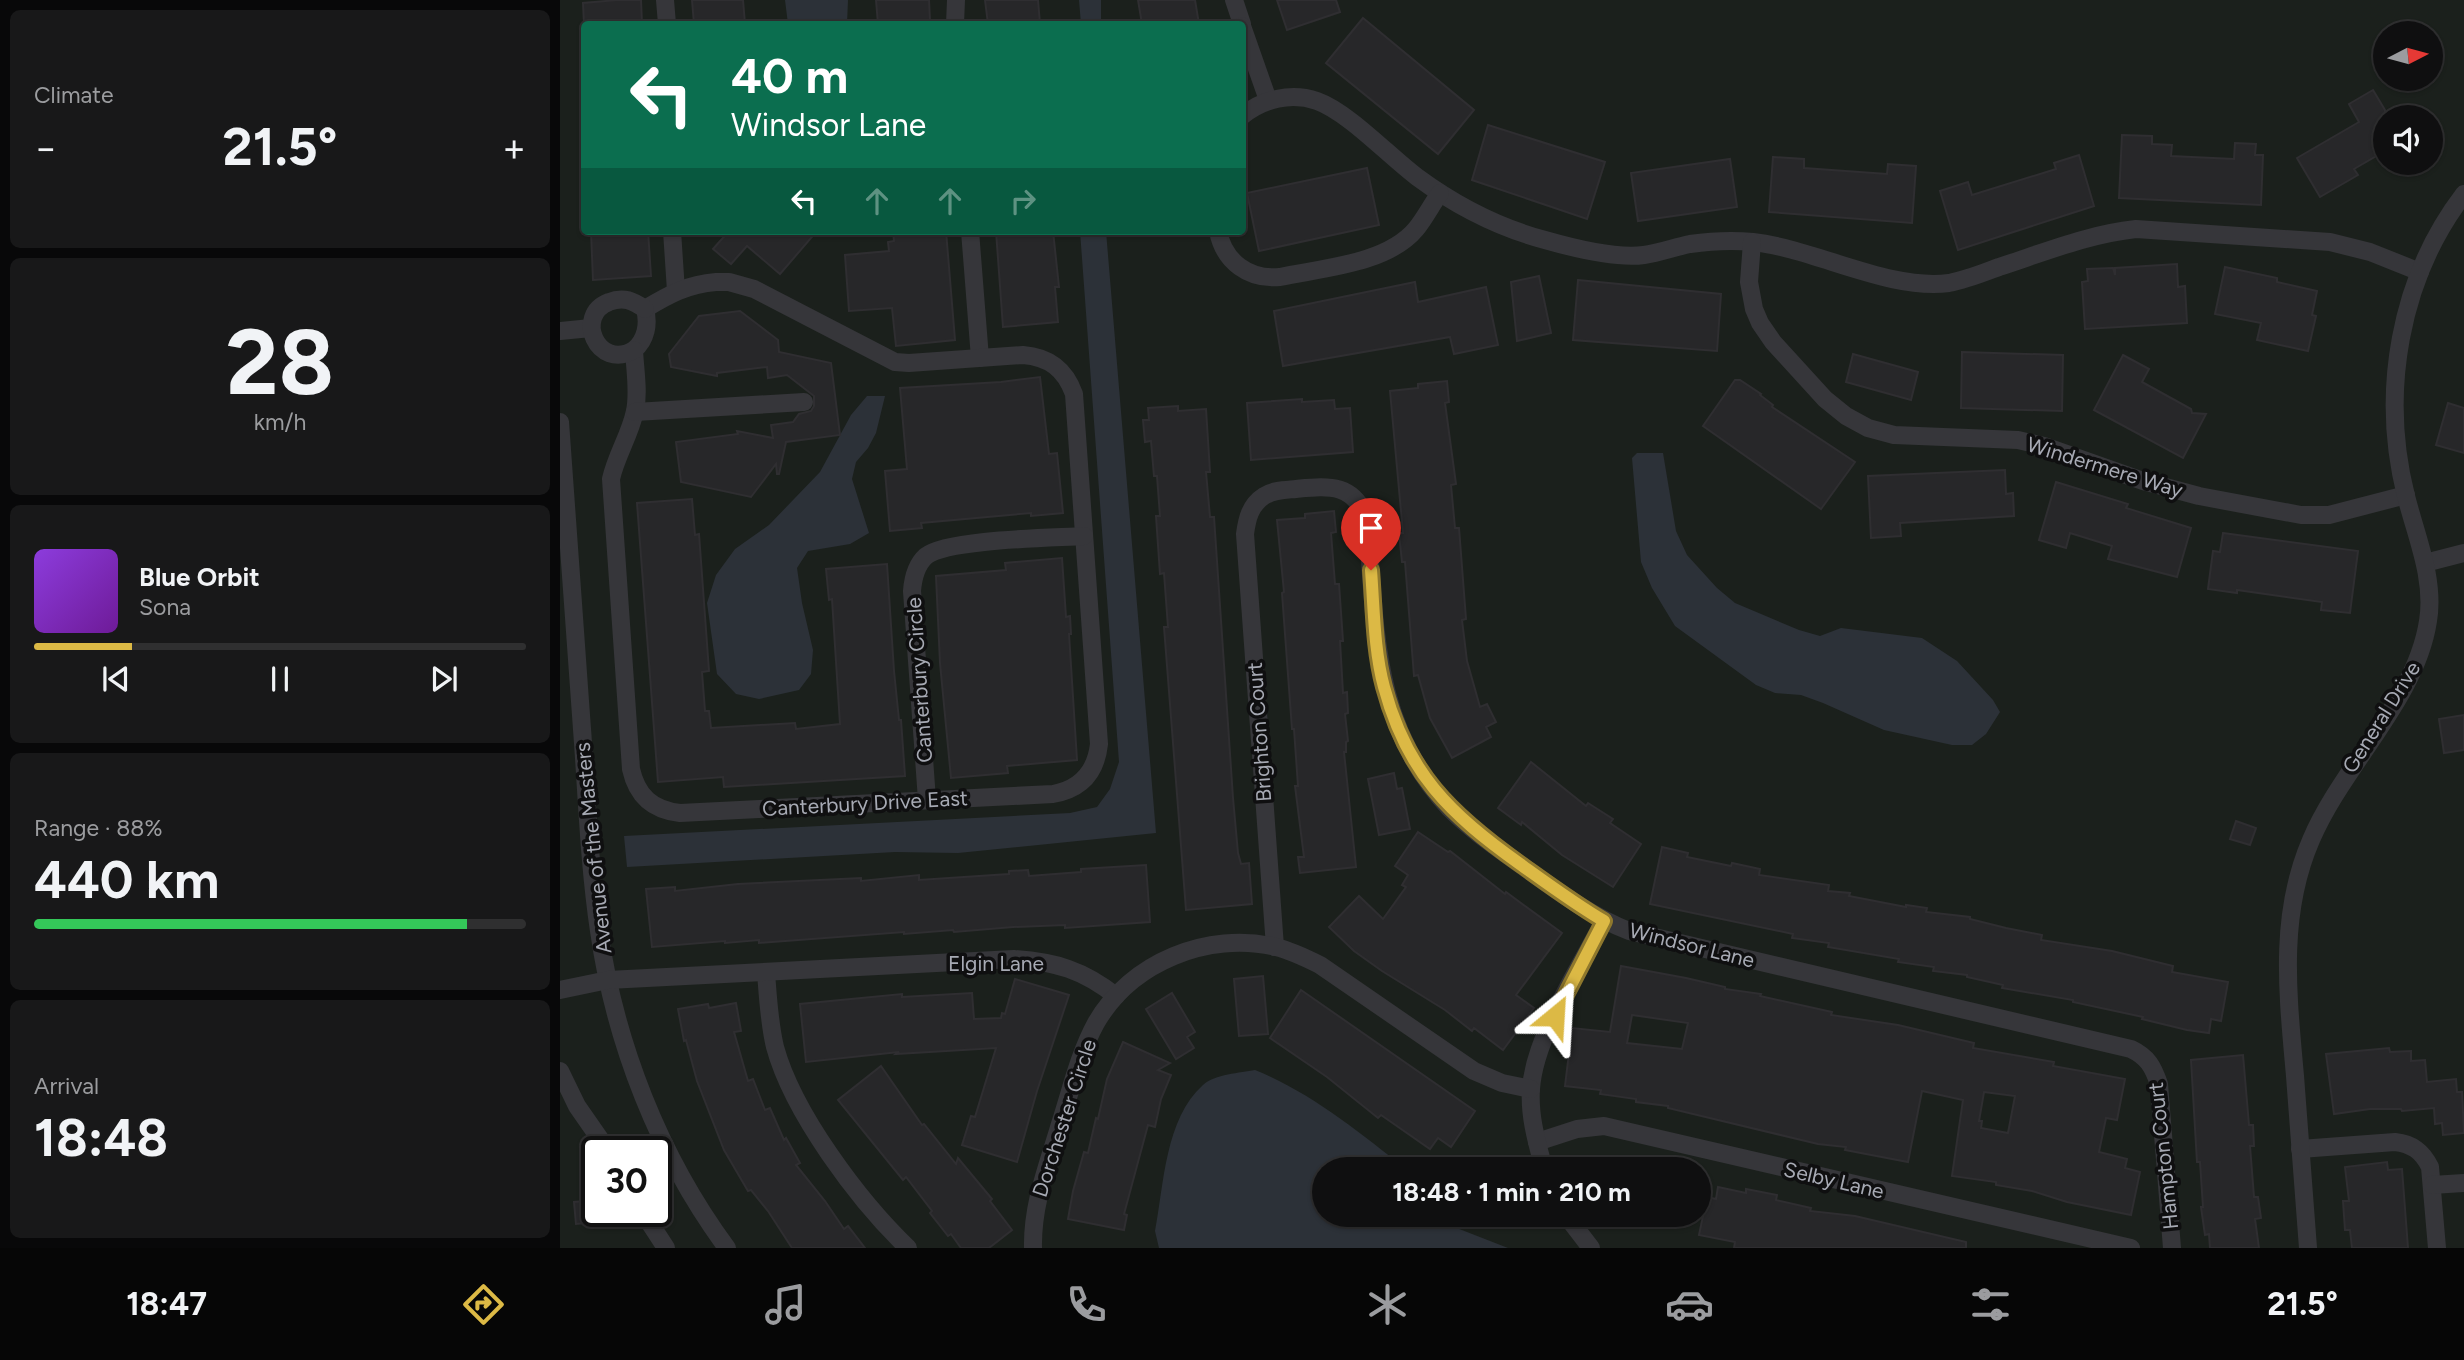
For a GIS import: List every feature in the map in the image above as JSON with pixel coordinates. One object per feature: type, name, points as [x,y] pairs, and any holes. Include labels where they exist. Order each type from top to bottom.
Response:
[{"type":"street","points":[[665,0],[667,21]]},
{"type":"street","points":[[955,21],[956,0]]},
{"type":"street","points":[[1234,0],[1241,21]]},
{"type":"street","points":[[1246,37],[1268,100]]},
{"type":"street","points":[[1246,114],[1268,100],[1290,96],[1303,97],[1328,106],[1440,192],[1472,211],[1514,230],[1590,251],[1644,255],[1691,244],[1752,242],[1777,246],[1918,283],[1962,280],[2085,238],[2136,229],[2330,242],[2370,252],[2420,272]]},
{"type":"street","points":[[1219,235],[1234,264],[1255,276],[1280,276],[1366,258],[1393,248],[1416,229],[1440,192]]},
{"type":"street","name":"General Drive","points":[[2308,1248],[2287,973],[2289,917],[2310,842],[2328,804],[2415,668],[2425,642],[2429,590],[2396,441],[2396,369],[2406,312],[2420,272],[2437,236],[2464,194]]},
{"type":"street","points":[[672,235],[676,291]]},
{"type":"street","points":[[970,235],[980,358]]},
{"type":"street","name":"Windermere Way","points":[[1752,242],[1749,282],[1754,309],[1760,323],[1773,342],[1835,408],[1868,428],[1894,435],[2031,443],[2143,481],[2199,496],[2301,515],[2329,515],[2406,495]]},
{"type":"street","name":"Canterbury Drive East","points":[[716,282],[754,289],[895,362],[1036,356],[1054,363],[1070,382],[1074,394],[1099,744],[1093,768],[1077,786],[1066,792],[680,813],[667,812],[651,805],[641,795],[634,783],[631,769],[611,492],[614,467],[635,412],[637,388],[634,350],[642,344],[648,321],[645,309],[676,291],[716,282]]},
{"type":"street","points":[[634,350],[624,356],[612,356],[601,348],[591,328],[593,317],[599,307],[621,298],[633,301],[645,309]]},
{"type":"street","points":[[560,331],[591,328]]},
{"type":"street","points":[[635,412],[804,402]]},
{"type":"street","name":"Avenue of the Masters","points":[[560,422],[564,523],[594,890],[608,980],[635,1073],[662,1138],[688,1187],[727,1248]]},
{"type":"street","name":"Windsor Lane","points":[[1247,517],[1263,496],[1275,491],[1337,488],[1349,493],[1363,507],[1367,520],[1377,647],[1383,684],[1392,716],[1414,761],[1435,792],[1480,835],[1577,905],[1604,921],[1643,934],[2131,1049],[2152,1064]]},
{"type":"street","name":"Brighton Court","points":[[1247,517],[1246,547],[1275,947]]},
{"type":"street","name":"Canterbury Circle","points":[[927,800],[912,591],[913,578],[919,565],[927,555],[950,545],[1084,536]]},
{"type":"street","points":[[2425,563],[2464,553]]},
{"type":"street","points":[[1541,1157],[1532,1114],[1531,1089],[1535,1064],[1543,1040],[1604,921]]},
{"type":"street","points":[[1116,996],[1148,969],[1196,948],[1248,943],[1275,947],[1320,965],[1474,1071],[1502,1083],[1531,1089]]},
{"type":"street","name":"Elgin Lane","points":[[560,990],[608,980],[1014,959],[1058,964],[1087,975],[1116,996]]},
{"type":"street","points":[[766,972],[769,1018],[775,1046],[801,1105],[826,1148],[856,1189],[908,1248]]},
{"type":"street","name":"Dorchester Circle","points":[[1033,1248],[1038,1194],[1085,1046],[1116,996]]},
{"type":"street","name":"Hampton Court","points":[[2152,1064],[2159,1084],[2172,1248]]},
{"type":"street","points":[[560,1071],[577,1106],[598,1136]]},
{"type":"street","name":"Selby Lane","points":[[1537,1142],[1577,1129],[1604,1126],[2131,1248]]},
{"type":"street","points":[[2300,1149],[2395,1142],[2407,1143],[2424,1155],[2430,1167],[2437,1248]]},
{"type":"street","points":[[2432,1185],[2464,1183]]},
{"type":"street","points":[[652,1227],[666,1248]]},
{"type":"street","points":[[1575,1227],[1591,1248]]},
{"type":"shaded area","points":[[560,0],[2464,0],[2464,1248],[560,1248]]},
{"type":"shaded area","points":[[785,0],[848,0],[847,21],[788,21]]},
{"type":"shaded area","points":[[1079,0],[1101,0],[1101,21],[1081,21]]},
{"type":"shaded area","points":[[1080,235],[1106,235],[1156,833],[958,853],[895,852],[627,867],[624,836],[1070,813],[1097,807],[1110,789],[1119,762]]},
{"type":"shaded area","points":[[867,396],[885,396],[876,433],[856,462],[852,479],[869,533],[850,544],[808,551],[797,568],[813,650],[811,674],[799,690],[759,699],[736,694],[717,674],[707,603],[716,575],[735,549],[769,525],[820,472],[851,415]]},
{"type":"shaded area","points":[[1637,453],[1663,453],[1676,531],[1687,555],[1717,588],[1735,603],[1820,636],[1841,628],[1922,638],[1957,661],[1993,700],[2000,712],[1986,734],[1972,745],[1952,745],[1884,730],[1801,695],[1775,693],[1756,685],[1675,626],[1652,588],[1641,562],[1632,458]]},
{"type":"shaded area","points":[[1255,1070],[1275,1079],[1315,1101],[1391,1157],[1312,1157],[1312,1227],[1454,1227],[1508,1248],[1159,1248],[1155,1231],[1173,1134],[1190,1099],[1208,1081]]},
{"type":"building","points":[[641,0],[642,21],[584,21],[583,3]]},
{"type":"building","points":[[692,0],[743,0],[745,21],[694,21]]},
{"type":"building","points":[[876,0],[929,0],[930,21],[878,21]]},
{"type":"building","points":[[985,0],[1038,0],[1040,21],[988,21]]},
{"type":"building","points":[[1138,0],[1195,0],[1198,21],[1142,21]]},
{"type":"building","points":[[1277,0],[1336,0],[1340,12],[1287,30]]},
{"type":"building","points":[[1363,18],[1474,110],[1438,154],[1326,63]]},
{"type":"building","points":[[2373,90],[2382,105],[2373,105],[2373,158],[2354,169],[2358,175],[2320,197],[2297,158],[2359,122],[2349,104]]},
{"type":"building","points":[[1488,125],[1605,162],[1587,219],[1472,180]]},
{"type":"building","points":[[2122,135],[2152,136],[2152,144],[2172,145],[2171,156],[2234,159],[2235,143],[2256,144],[2255,155],[2263,155],[2261,205],[2119,198]]},
{"type":"building","points":[[2079,155],[2094,206],[1958,250],[1940,191],[1968,182],[1972,195],[2056,169],[2054,163]]},
{"type":"building","points":[[1773,157],[1804,159],[1804,168],[1887,174],[1888,164],[1916,166],[1912,223],[1769,212]]},
{"type":"building","points":[[1730,159],[1737,207],[1638,221],[1631,173]]},
{"type":"building","points":[[1367,168],[1379,225],[1259,251],[1247,193]]},
{"type":"building","points":[[591,235],[648,235],[651,276],[593,280]]},
{"type":"building","points":[[725,235],[814,235],[780,274],[747,246],[731,264],[713,249]]},
{"type":"building","points":[[893,235],[946,235],[955,340],[896,346],[892,308],[849,311],[845,255],[889,251],[888,242],[894,241]]},
{"type":"building","points":[[996,235],[1053,235],[1059,287],[1055,287],[1058,322],[1003,327]]},
{"type":"building","points":[[2177,264],[2178,287],[2185,286],[2187,323],[2085,329],[2082,282],[2088,281],[2087,269],[2113,268],[2115,275],[2115,268]]},
{"type":"building","points":[[2225,267],[2277,278],[2277,282],[2317,291],[2312,315],[2316,316],[2308,351],[2257,340],[2261,323],[2215,314]]},
{"type":"building","points":[[1539,276],[1551,333],[1517,341],[1511,282]]},
{"type":"building","points":[[1578,280],[1721,294],[1717,351],[1573,340]]},
{"type":"building","points":[[1415,282],[1418,302],[1486,287],[1498,345],[1454,354],[1450,337],[1283,366],[1274,311]]},
{"type":"building","points":[[740,311],[778,340],[779,352],[831,363],[840,435],[786,442],[779,474],[776,464],[751,497],[681,482],[676,442],[738,434],[737,431],[773,438],[771,425],[793,422],[799,414],[811,411],[814,396],[787,375],[768,378],[767,367],[717,373],[717,376],[671,367],[669,354],[699,316]]},
{"type":"building","points":[[1962,352],[2063,355],[2062,411],[1961,408]]},
{"type":"building","points":[[1853,354],[1918,372],[1911,400],[1846,382]]},
{"type":"building","points":[[2123,355],[2149,369],[2142,382],[2191,409],[2192,413],[2206,414],[2183,458],[2094,410]]},
{"type":"building","points":[[1040,377],[1049,454],[1057,453],[1063,513],[1031,516],[1031,513],[921,523],[922,528],[890,531],[885,471],[907,469],[900,388]]},
{"type":"building","points":[[1735,380],[1740,380],[1761,394],[1772,407],[1855,462],[1821,509],[1703,426]]},
{"type":"building","points":[[1447,381],[1449,402],[1445,403],[1456,484],[1451,485],[1455,528],[1459,528],[1466,619],[1462,620],[1467,661],[1480,707],[1487,704],[1496,722],[1486,727],[1491,737],[1452,758],[1430,718],[1418,675],[1414,676],[1405,562],[1402,562],[1399,533],[1403,533],[1390,391]]},
{"type":"building","points":[[1302,399],[1302,402],[1334,400],[1335,409],[1350,408],[1353,452],[1251,460],[1247,403]]},
{"type":"building","points":[[2448,403],[2464,408],[2464,453],[2436,445]]},
{"type":"building","points":[[1178,406],[1178,411],[1206,409],[1210,472],[1206,472],[1210,517],[1214,517],[1238,853],[1241,864],[1249,863],[1252,904],[1186,910],[1164,627],[1168,627],[1164,573],[1160,574],[1156,516],[1160,516],[1157,476],[1154,476],[1151,441],[1145,442],[1143,420],[1149,420],[1148,408]]},
{"type":"building","points":[[2005,470],[2006,494],[2013,493],[2014,516],[1900,523],[1901,536],[1871,538],[1868,476]]},
{"type":"building","points":[[2056,482],[2128,504],[2126,508],[2191,528],[2177,577],[2108,559],[2112,546],[2070,533],[2066,548],[2039,540]]},
{"type":"building","points":[[692,499],[695,535],[699,534],[709,671],[702,672],[705,711],[709,711],[711,728],[795,723],[796,729],[840,724],[832,599],[829,600],[826,569],[887,564],[905,776],[724,787],[723,777],[658,782],[637,503]]},
{"type":"building","points":[[1334,511],[1336,532],[1331,533],[1335,584],[1339,584],[1343,693],[1347,692],[1348,713],[1345,714],[1348,741],[1344,752],[1356,867],[1300,873],[1298,857],[1304,857],[1295,786],[1298,786],[1277,520],[1305,518],[1305,514]]},
{"type":"building","points":[[2223,533],[2358,551],[2350,613],[2321,610],[2322,602],[2237,590],[2237,593],[2208,589],[2213,551],[2220,552]]},
{"type":"building","points":[[1062,558],[1066,617],[1070,616],[1077,760],[1007,766],[1008,773],[951,778],[940,663],[936,576],[1006,570],[1005,563]]},
{"type":"building","points":[[2464,715],[2464,750],[2444,753],[2439,719]]},
{"type":"building","points":[[1531,762],[1586,806],[1588,803],[1613,819],[1610,823],[1641,844],[1613,887],[1562,855],[1522,822],[1521,825],[1498,808]]},
{"type":"building","points":[[1394,773],[1397,789],[1402,788],[1410,829],[1379,835],[1368,779]]},
{"type":"building","points":[[2236,821],[2256,828],[2250,845],[2230,839]]},
{"type":"building","points":[[1418,832],[1450,851],[1505,894],[1506,892],[1562,933],[1516,995],[1534,1008],[1503,1050],[1474,1028],[1472,1031],[1445,1010],[1382,971],[1354,951],[1329,927],[1359,896],[1383,919],[1406,887],[1402,885],[1408,875],[1395,866]]},
{"type":"building","points":[[1662,847],[1688,853],[1687,857],[1760,869],[1759,875],[1829,885],[1828,891],[1850,893],[1849,896],[1906,907],[1927,908],[1926,912],[1970,917],[2042,935],[2041,940],[2112,951],[2173,966],[2172,972],[2228,982],[2221,1021],[2211,1019],[2209,1033],[2187,1030],[2073,1000],[2002,988],[2003,985],[1967,975],[1933,971],[1934,967],[1828,947],[1829,943],[1792,938],[1793,934],[1650,904]]},
{"type":"building","points":[[1146,865],[1150,922],[1065,928],[1065,925],[954,932],[904,932],[759,943],[759,940],[725,941],[652,947],[646,889],[675,887],[675,891],[738,884],[861,878],[861,881],[919,875],[919,880],[1009,874],[1009,871],[1028,870],[1029,876],[1081,872],[1081,869]]},
{"type":"building","points":[[1621,966],[1686,978],[1725,989],[1761,994],[1760,996],[1832,1012],[1831,1015],[1898,1025],[1974,1043],[1973,1048],[2054,1062],[2053,1066],[2125,1079],[2117,1120],[2106,1118],[2099,1152],[2127,1159],[2125,1168],[2140,1172],[2131,1215],[1996,1185],[1996,1182],[1952,1176],[1963,1100],[1922,1091],[1908,1162],[1845,1150],[1846,1147],[1818,1144],[1668,1106],[1600,1094],[1601,1090],[1565,1086],[1572,1028],[1610,1032]],"holes":[[[1632,1015],[1688,1023],[1682,1049],[1627,1043]],[[1984,1092],[2015,1096],[2008,1133],[1981,1128],[1982,1121],[1979,1121]]]},
{"type":"building","points":[[1263,976],[1268,1034],[1239,1036],[1234,979]]},
{"type":"building","points":[[1015,979],[1069,995],[1017,1162],[962,1145],[971,1116],[975,1117],[996,1048],[896,1054],[899,1052],[806,1062],[800,1004],[902,994],[902,997],[972,993],[974,1019],[1001,1018],[1002,1013],[1005,1014]]},
{"type":"building","points":[[1301,990],[1475,1111],[1451,1147],[1438,1138],[1430,1149],[1381,1115],[1378,1118],[1327,1077],[1270,1038]]},
{"type":"building","points":[[1172,993],[1195,1032],[1187,1037],[1194,1048],[1176,1059],[1146,1009]]},
{"type":"building","points":[[736,1003],[741,1031],[734,1032],[748,1081],[753,1079],[765,1110],[770,1108],[784,1140],[786,1138],[800,1163],[796,1165],[844,1229],[848,1226],[865,1248],[792,1248],[768,1211],[751,1190],[748,1191],[724,1150],[697,1081],[686,1040],[684,1041],[678,1009],[708,1004],[709,1008]]},
{"type":"building","points":[[1123,1042],[1170,1063],[1158,1070],[1171,1075],[1161,1099],[1155,1127],[1148,1125],[1124,1214],[1127,1215],[1124,1230],[1068,1219],[1084,1152],[1088,1153],[1107,1079]]},
{"type":"building","points":[[2389,1048],[2390,1052],[2411,1051],[2411,1061],[2425,1060],[2427,1082],[2456,1079],[2457,1092],[2462,1092],[2464,1133],[2443,1135],[2442,1123],[2435,1124],[2434,1108],[2402,1111],[2370,1109],[2334,1114],[2326,1054]]},
{"type":"building","points":[[2243,1055],[2249,1125],[2253,1125],[2254,1146],[2250,1146],[2254,1197],[2258,1197],[2261,1218],[2255,1219],[2259,1248],[2210,1248],[2201,1207],[2191,1060]]},
{"type":"building","points":[[881,1066],[922,1125],[924,1124],[956,1164],[958,1158],[992,1199],[990,1201],[1012,1230],[989,1248],[961,1248],[951,1234],[948,1236],[906,1177],[903,1180],[838,1100]]},
{"type":"building","points":[[2387,1162],[2388,1170],[2402,1169],[2408,1248],[2352,1248],[2350,1230],[2345,1230],[2343,1201],[2349,1201],[2345,1167]]},
{"type":"building","points":[[1718,1187],[1746,1193],[1746,1189],[1777,1195],[1776,1200],[1811,1208],[1810,1211],[1855,1216],[1966,1242],[1966,1248],[1734,1248],[1735,1242],[1699,1235],[1701,1227],[1711,1227],[1711,1198],[1716,1199]]},
{"type":"building","points":[[581,1201],[581,1224],[576,1224],[574,1202]]},
{"type":"route","points":[[1371,570],[1383,684],[1392,716],[1420,772],[1452,810],[1480,835],[1577,905],[1604,921],[1555,1016]]}]
